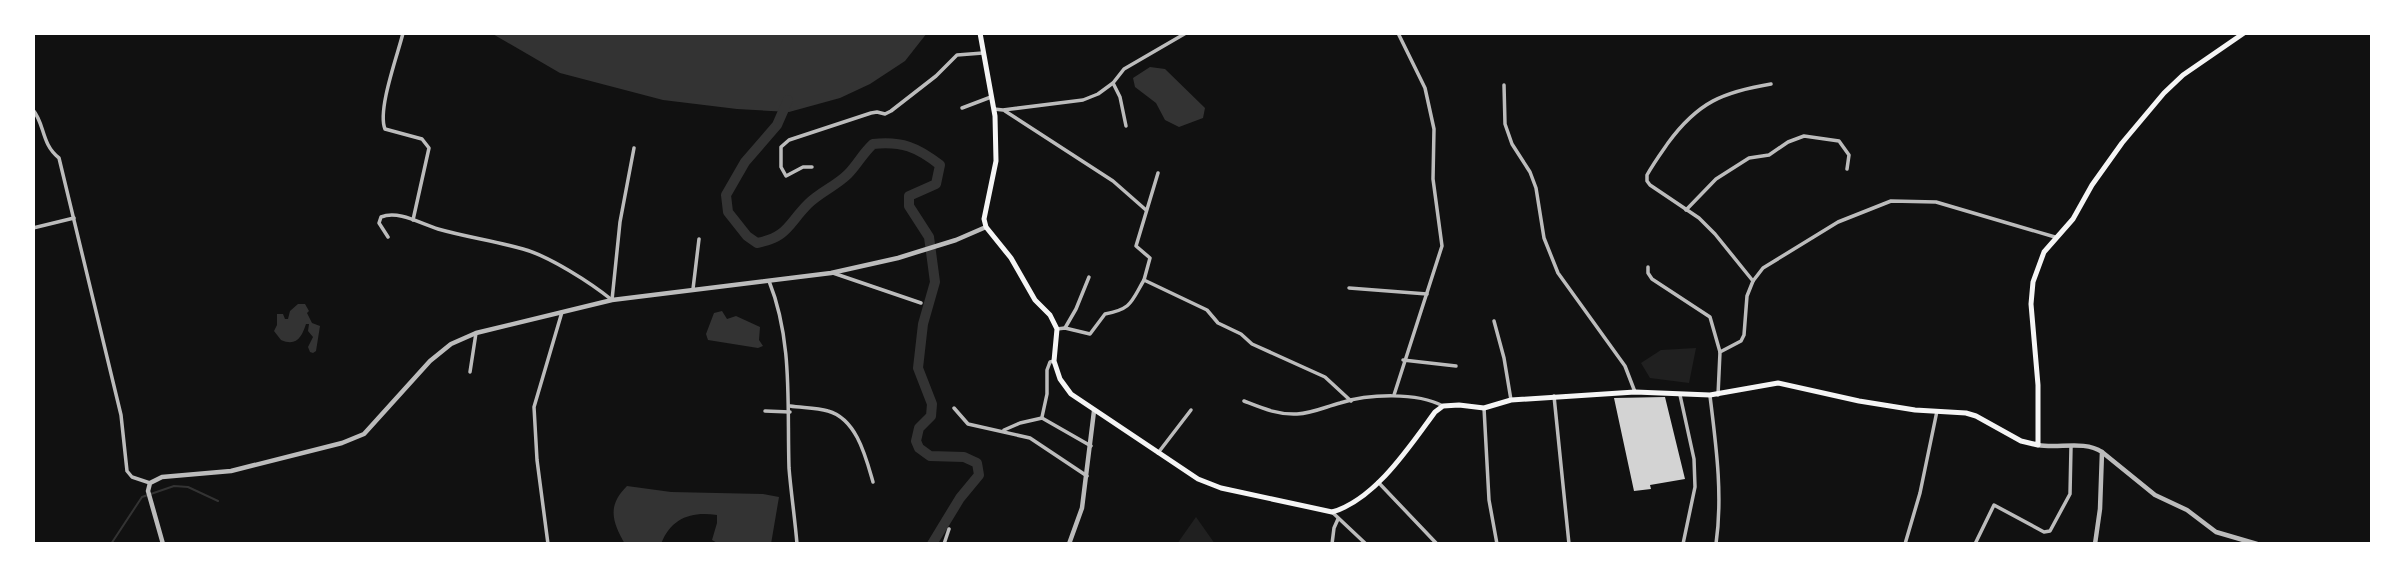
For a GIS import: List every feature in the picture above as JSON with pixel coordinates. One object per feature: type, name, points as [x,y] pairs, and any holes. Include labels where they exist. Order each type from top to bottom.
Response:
[{"type":"main road","points":[[980,33],[994,109],[996,161],[985,206],[986,227],[1010,258],[1035,300],[1050,315],[1057,329],[1054,361],[1060,379],[1072,394],[1094,411],[1112,419],[1157,453],[1198,479],[1221,488],[1332,512],[1353,503],[1378,482],[1396,464],[1435,412],[1443,406],[1484,408],[1511,400],[1635,391],[1718,395],[1778,383],[1859,401],[1976,416],[2021,441],[2038,445],[2038,385],[2031,304],[2038,266],[2044,252],[2073,219],[2107,164],[2164,93],[2183,75],[2244,33]]},
{"type":"street","points":[[403,33],[382,123],[385,129],[422,139],[429,148],[413,220]]},
{"type":"street","points":[[994,109],[1083,100],[1098,94],[1113,83],[1124,69],[1186,33]]},
{"type":"street","points":[[1394,395],[1403,360],[1428,294],[1442,246],[1433,179],[1434,130],[1424,88],[1398,33]]},
{"type":"street","points":[[812,167],[803,167],[786,176],[781,167],[781,146],[871,113],[885,114],[936,76],[957,55],[983,53]]},
{"type":"street","points":[[1113,83],[1120,97],[1126,126]]},
{"type":"street","points":[[1753,281],[1715,233],[1650,185],[1647,175],[1681,126],[1699,108],[1742,89],[1771,83]]},
{"type":"street","points":[[1503,85],[1505,124],[1512,144],[1530,172],[1536,188],[1544,238],[1550,256],[1558,273],[1625,366],[1635,391]]},
{"type":"street","points":[[962,108],[990,97]]},
{"type":"street","points":[[33,110],[50,151],[59,158],[121,415],[127,471],[132,477],[150,483],[162,478],[231,471],[342,443],[364,434],[430,361],[451,344],[476,333],[612,300],[831,273],[898,258],[956,240],[986,227]]},
{"type":"street","points":[[1003,110],[1113,181],[1146,210]]},
{"type":"street","points":[[1686,209],[1716,179],[1749,158],[1769,155],[1788,142],[1804,136],[1839,141],[1849,155],[1847,169]]},
{"type":"street","points":[[612,300],[620,222],[634,148]]},
{"type":"street","points":[[1057,329],[1065,328],[1090,334],[1105,314],[1122,311],[1128,306],[1144,280],[1150,258],[1136,246],[1158,173]]},
{"type":"street","points":[[1720,352],[1741,341],[1744,335],[1747,296],[1753,281],[1763,268],[1838,222],[1891,201],[1936,202],[2055,237]]},
{"type":"street","points":[[388,237],[379,223],[381,217],[386,215],[526,250],[592,284],[612,300]]},
{"type":"street","points":[[33,228],[74,218]]},
{"type":"street","points":[[693,289],[699,239]]},
{"type":"street","points":[[1648,267],[1652,279],[1710,317],[1720,352],[1718,395]]},
{"type":"street","points":[[831,273],[921,303]]},
{"type":"street","points":[[1065,328],[1076,309],[1088,277]]},
{"type":"street","points":[[1144,280],[1207,310],[1217,323],[1241,334],[1252,344],[1325,377],[1351,401]]},
{"type":"street","points":[[769,281],[781,322],[788,369],[789,470],[797,544]]},
{"type":"street","points":[[1349,288],[1428,294]]},
{"type":"street","points":[[548,544],[537,460],[534,407],[562,312]]},
{"type":"street","points":[[1494,321],[1511,400]]},
{"type":"street","points":[[470,372],[476,333]]},
{"type":"street","points":[[1403,360],[1456,366]]},
{"type":"street","points":[[1042,418],[1047,394],[1047,370],[1050,362],[1054,361]]},
{"type":"street","points":[[1680,394],[1693,460],[1695,487],[1683,544]]},
{"type":"street","points":[[1244,401],[1278,414],[1297,414],[1324,409],[1341,402],[1394,395],[1433,401],[1443,406]]},
{"type":"street","points":[[1710,395],[1716,439],[1719,501],[1716,544]]},
{"type":"street","points":[[1554,396],[1569,544]]},
{"type":"street","points":[[790,406],[828,411],[840,416],[854,432],[865,455],[873,482]]},
{"type":"street","points":[[954,408],[968,424],[1030,438],[1087,476]]},
{"type":"street","points":[[1484,408],[1489,500],[1497,544]]},
{"type":"street","points":[[1157,453],[1191,410]]},
{"type":"street","points":[[765,411],[790,412]]},
{"type":"street","points":[[1069,544],[1082,508],[1094,411]]},
{"type":"street","points":[[1905,544],[1920,493],[1937,411]]},
{"type":"street","points":[[1002,431],[1042,418],[1091,446]]},
{"type":"street","points":[[2038,445],[2095,447],[2155,495],[2187,510],[2216,532],[2257,544]]},
{"type":"street","points":[[1975,544],[1994,505],[2044,532],[2050,531],[2070,494],[2071,447]]},
{"type":"street","points":[[2095,544],[2100,509],[2102,452]]},
{"type":"street","points":[[1378,482],[1437,544]]},
{"type":"street","points":[[150,483],[150,501],[163,544]]},
{"type":"street","points":[[1332,512],[1366,544]]},
{"type":"street","points":[[1332,544],[1338,518]]},
{"type":"street","points":[[944,544],[949,529]]},
{"type":"shaded area","points":[[491,33],[927,33],[905,61],[870,84],[840,98],[789,112],[663,100],[560,73]]},
{"type":"shaded area","points":[[1150,67],[1165,69],[1205,108],[1203,118],[1179,127],[1165,120],[1156,103],[1135,87],[1133,78]]},
{"type":"shaded area","points":[[298,304],[305,304],[312,323],[320,326],[316,351],[313,353],[308,347],[313,337],[308,331],[309,324],[306,324],[298,339],[291,342],[281,340],[274,331],[277,314],[283,314],[285,319],[288,319],[290,311]]},
{"type":"shaded area","points":[[722,311],[727,319],[736,316],[760,327],[759,340],[763,346],[758,348],[708,340],[706,334],[714,313]]},
{"type":"shaded area","points":[[1696,348],[1689,383],[1650,378],[1641,363],[1661,350]]},
{"type":"shaded area","points":[[627,486],[671,492],[763,494],[779,497],[771,544],[719,544],[712,540],[717,515],[699,514],[676,522],[661,544],[625,544],[617,528],[614,507]]},
{"type":"shaded area","points":[[1196,517],[1215,544],[1177,544]]},
{"type":"building","points":[[1665,397],[1685,479],[1650,485],[1651,489],[1634,491],[1614,398]]},
{"type":"waterway","points":[[788,100],[777,125],[745,162],[726,195],[728,212],[747,236],[757,243],[775,237],[787,229],[813,200],[848,174],[873,144],[892,143],[909,147],[940,165],[936,184],[909,196],[909,206],[929,237],[935,282],[923,324],[918,368],[932,404],[931,416],[919,428],[916,441],[919,448],[930,456],[964,457],[977,463],[979,475],[960,498],[932,544]]},
{"type":"waterway","points":[[111,544],[142,497],[174,486],[188,487],[218,501]]}]
